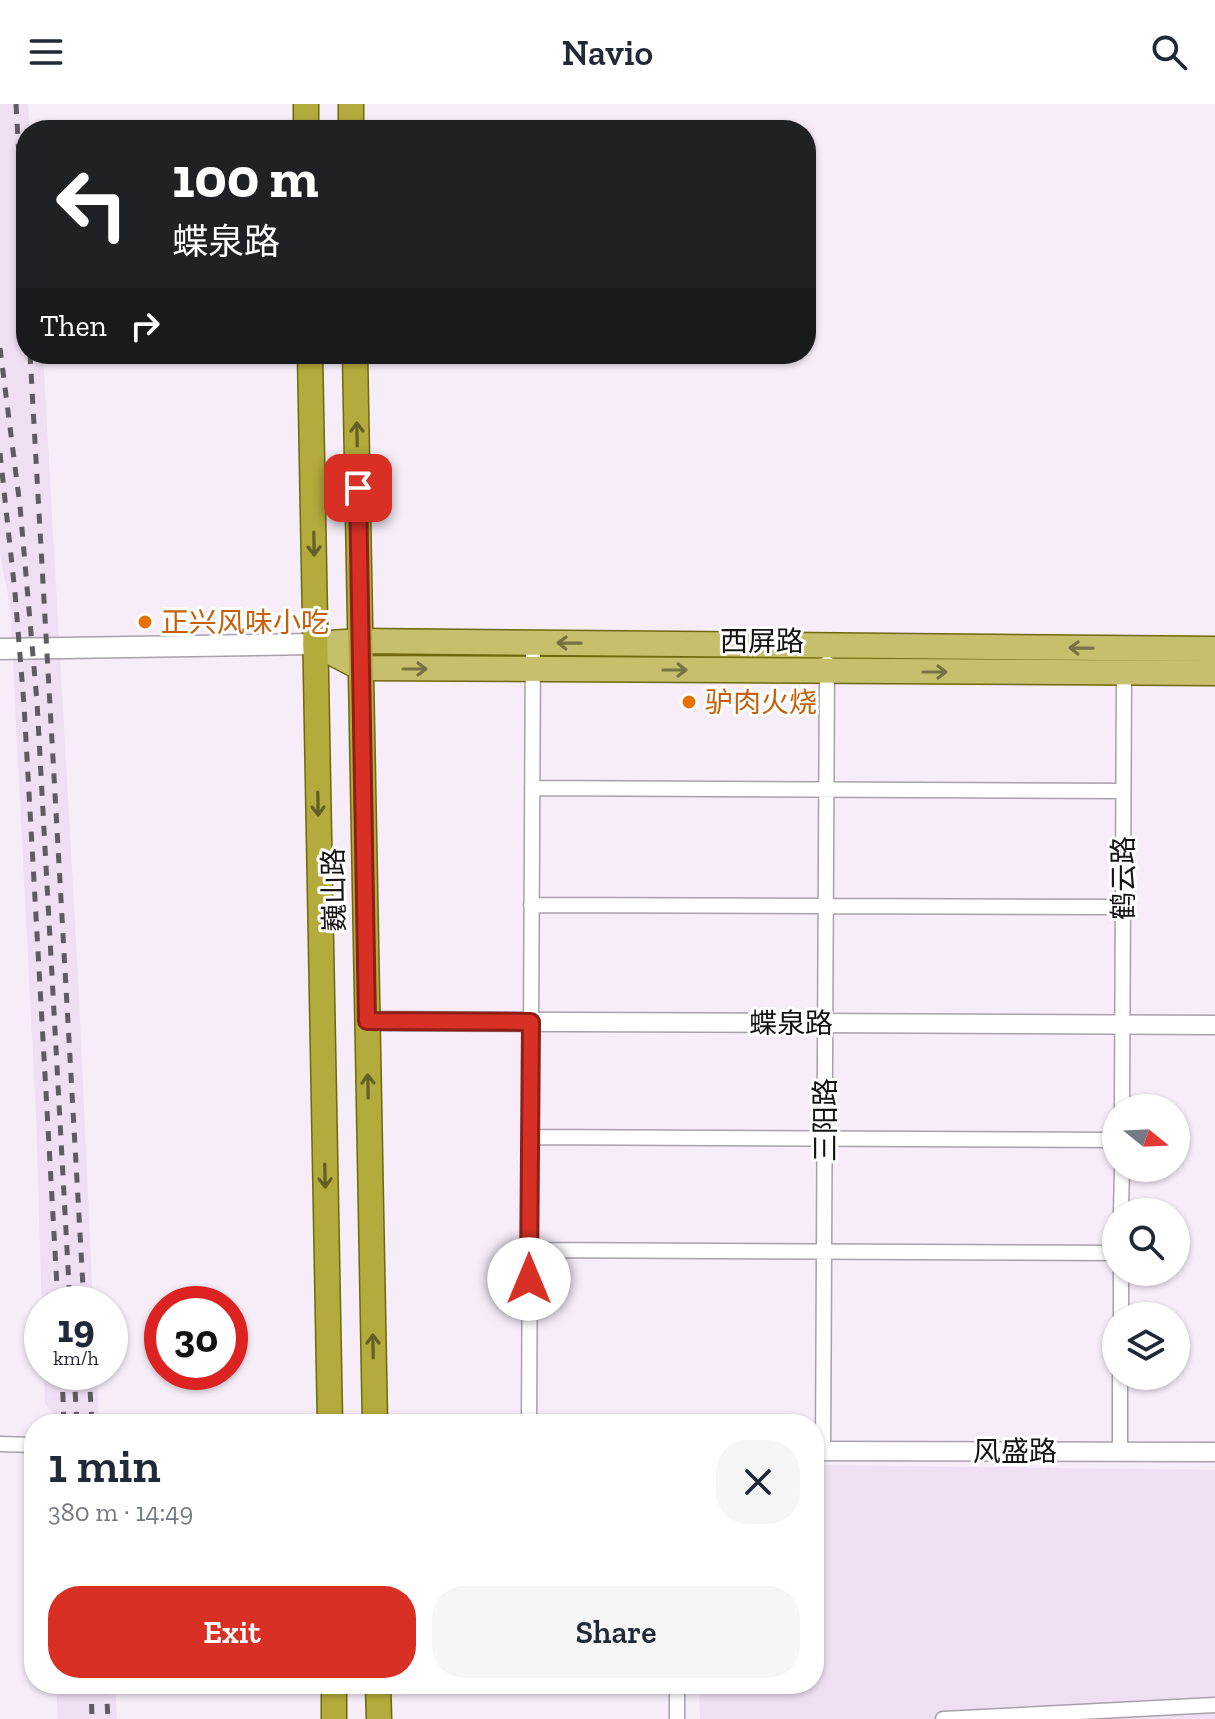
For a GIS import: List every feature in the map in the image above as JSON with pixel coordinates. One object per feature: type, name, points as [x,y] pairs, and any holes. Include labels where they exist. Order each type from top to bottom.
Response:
[{"type":"highway","name":"巍山路","points":[[310,364],[330,1414]]},
{"type":"highway","name":"巍山路","points":[[355,364],[375,1414]]},
{"type":"highway","points":[[334,1694],[334,1719]]},
{"type":"highway","points":[[378,1694],[379,1719]]},
{"type":"main road","name":"西屏路","points":[[0,649],[75,650],[360,641],[1215,649]]},
{"type":"main road","name":"西屏路","points":[[315,644],[361,668],[1215,673]]},
{"type":"street","points":[[529,1414],[533,643]]},
{"type":"street","name":"三阳路","points":[[819,1414],[824,1251],[827,645]]},
{"type":"street","name":"鹤云路","points":[[1122,1094],[1124,648]]},
{"type":"street","points":[[532,788],[1123,791]]},
{"type":"street","points":[[531,905],[1123,907]]},
{"type":"street","name":"蝶泉路","points":[[367,1021],[1215,1025]]},
{"type":"street","points":[[530,1137],[1102,1140]]},
{"type":"street","points":[[530,1250],[1102,1253]]},
{"type":"street","points":[[1120,1390],[1120,1451]]},
{"type":"street","points":[[0,1444],[24,1445]]},
{"type":"street","name":"风盛路","points":[[824,1451],[1215,1452]]},
{"type":"street","points":[[677,1694],[677,1719]]},
{"type":"street","points":[[943,1719],[1215,1705]]},
{"type":"shaded area","points":[[0,104],[28,104],[29,120],[16,120],[16,364],[44,364],[92,1286],[41,1286],[36,1114],[10,605],[0,555]]},
{"type":"shaded area","points":[[45,1390],[98,1390],[99,1414],[53,1414],[45,1403]]},
{"type":"shaded area","points":[[824,1465],[1215,1470],[1215,1719],[700,1719],[699,1694],[824,1694]]},
{"type":"shaded area","points":[[57,1694],[116,1694],[117,1719],[58,1719]]},
{"type":"railway","points":[[16,104],[17,120]]},
{"type":"railway","points":[[0,348],[20,506],[37,702],[69,1286]]},
{"type":"railway","points":[[31,364],[83,1286]]},
{"type":"railway","points":[[0,453],[24,705],[57,1286]]},
{"type":"railway","points":[[63,1390],[64,1414]]},
{"type":"railway","points":[[75,1390],[76,1414]]},
{"type":"railway","points":[[90,1390],[91,1414]]},
{"type":"railway","points":[[91,1694],[92,1719]]},
{"type":"railway","points":[[107,1694],[108,1719]]},
{"type":"place","name":"正兴风味小吃","points":[[145,622]]},
{"type":"place","name":"驴肉火烧","points":[[689,702]]},
{"type":"route","points":[[358,488],[367,1021],[531,1022],[529,1279]]}]
